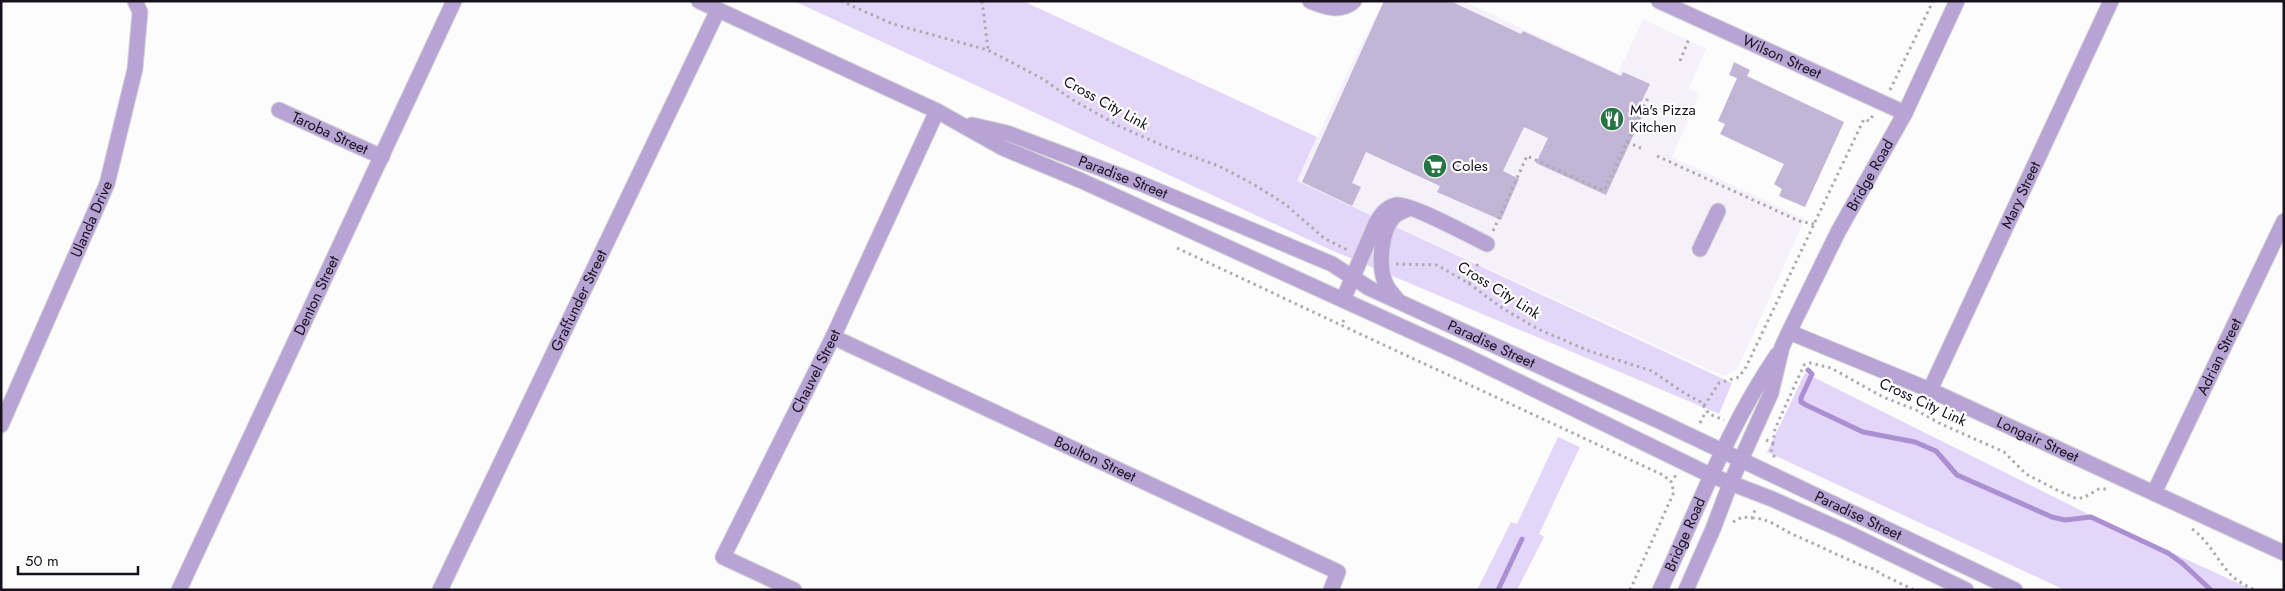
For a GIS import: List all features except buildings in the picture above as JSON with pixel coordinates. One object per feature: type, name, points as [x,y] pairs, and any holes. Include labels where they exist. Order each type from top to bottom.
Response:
[{"type":"street","name":"Ulanda Drive","points":[[1,425],[107,184],[135,69],[140,12],[135,1]]},
{"type":"street","name":"Denton Street","points":[[179,590],[454,1]]},
{"type":"street","name":"Paradise Street","points":[[699,1],[959,121],[1003,148],[1082,181],[1466,356],[1710,475],[1772,499],[1846,532],[1966,590]]},
{"type":"street","points":[[1310,1],[1324,7],[1348,5]]},
{"type":"street","name":"Wilson Street","points":[[1659,1],[1905,113]]},
{"type":"street","name":"Bridge Road","points":[[1660,590],[1710,475],[1757,384],[1782,347],[1838,232],[1905,113],[1957,1]]},
{"type":"street","name":"Mary Street","points":[[1930,390],[2111,1]]},
{"type":"street","name":"Graffunder Street","points":[[440,590],[718,10]]},
{"type":"street","name":"Taroba Street","points":[[279,110],[382,157]]},
{"type":"street","name":"Chauvel Street","points":[[794,590],[723,558],[833,337],[937,111]]},
{"type":"street","name":"Paradise Street","points":[[959,121],[1007,133],[1142,184],[1332,264],[1369,288],[1657,420],[1740,461],[1971,567],[2015,590]]},
{"type":"street","points":[[1343,300],[1380,216],[1390,207],[1397,205],[1410,208],[1489,240]]},
{"type":"street","points":[[1399,302],[1384,281],[1383,239],[1387,227],[1396,215],[1410,208]]},
{"type":"street","points":[[1700,249],[1718,211]]},
{"type":"street","name":"Adrian Street","points":[[2154,493],[2284,221]]},
{"type":"street","name":"Longair Street","points":[[1789,332],[1930,390],[2284,553]]},
{"type":"street","name":"Boulton Street","points":[[833,337],[1338,572],[1331,590]]},
{"type":"street","name":"Bridge Road","points":[[1686,590],[1713,529],[1730,484],[1771,393],[1782,347]]},
{"type":"path","name":"Cross City Link","points":[[841,1],[893,24],[988,50],[1043,79],[1073,100],[1119,126],[1166,147],[1236,174],[1285,204],[1324,238],[1347,250]]},
{"type":"path","points":[[982,1],[988,50]]},
{"type":"path","points":[[1890,91],[1934,1]]},
{"type":"path","points":[[1680,61],[1690,39]]},
{"type":"path","points":[[1489,240],[1526,156],[1604,191],[1648,98],[1650,99]]},
{"type":"path","points":[[1724,420],[1706,411],[1704,406],[1719,384],[1735,379],[1743,373],[1864,119],[1869,121],[1873,116]]},
{"type":"path","points":[[1627,142],[1641,148]]},
{"type":"path","points":[[1656,156],[1799,221],[1814,224]]},
{"type":"path","points":[[1177,248],[1663,475],[1671,482],[1674,492],[1630,590]]},
{"type":"path","points":[[1469,284],[1479,261]]},
{"type":"path","name":"Cross City Link","points":[[1393,264],[1437,265],[1469,284],[1502,308],[1538,328],[1589,351],[1652,371],[1704,406]]},
{"type":"path","points":[[1341,325],[1344,320]]},
{"type":"path","name":"Cross City Link","points":[[1773,443],[1775,429],[1804,365],[1811,361],[1831,368],[1883,397],[1916,410],[1939,423],[2004,452],[2026,474],[2075,498],[2083,498],[2099,489],[2115,493]]},
{"type":"path","points":[[1700,424],[1706,411]]},
{"type":"path","points":[[1766,440],[1773,443],[1771,452],[1778,460],[1776,465]]},
{"type":"path","points":[[1671,482],[1677,475]]},
{"type":"path","points":[[1668,508],[1674,511]]},
{"type":"path","points":[[1752,518],[1755,510]]},
{"type":"path","points":[[1731,524],[1742,517],[1760,518],[1868,568],[1875,569],[1879,573],[1914,590]]},
{"type":"path","points":[[2184,525],[2201,535],[2231,575],[2255,590]]},
{"type":"shaded area","points":[[794,1],[1023,1],[1317,137],[1297,181],[1732,383],[1719,414],[1331,250]]},
{"type":"shaded area","points":[[1384,1],[1463,1],[1618,73],[1643,19],[1706,49],[1689,88],[1700,94],[1672,157],[1805,219],[1737,370],[1723,376],[1297,181],[1358,50]]},
{"type":"shaded area","points":[[1805,373],[2092,516],[2253,590],[2065,590],[1767,452]]},
{"type":"shaded area","points":[[1558,437],[1580,447],[1539,534],[1544,537],[1517,590],[1477,590],[1511,522],[1517,524]]},
{"type":"waterway","points":[[1808,370],[1812,374],[1801,398],[1801,402],[1806,405],[1863,432],[1915,442],[1936,451],[1957,475],[2052,517],[2065,520],[2091,517],[2168,553],[2182,563],[2211,590]]},
{"type":"waterway","points":[[1498,590],[1522,539]]},
{"type":"place","name":"Ma's Pizza Kitchen","points":[[1612,119]]},
{"type":"place","name":"Coles","points":[[1435,166]]}]
